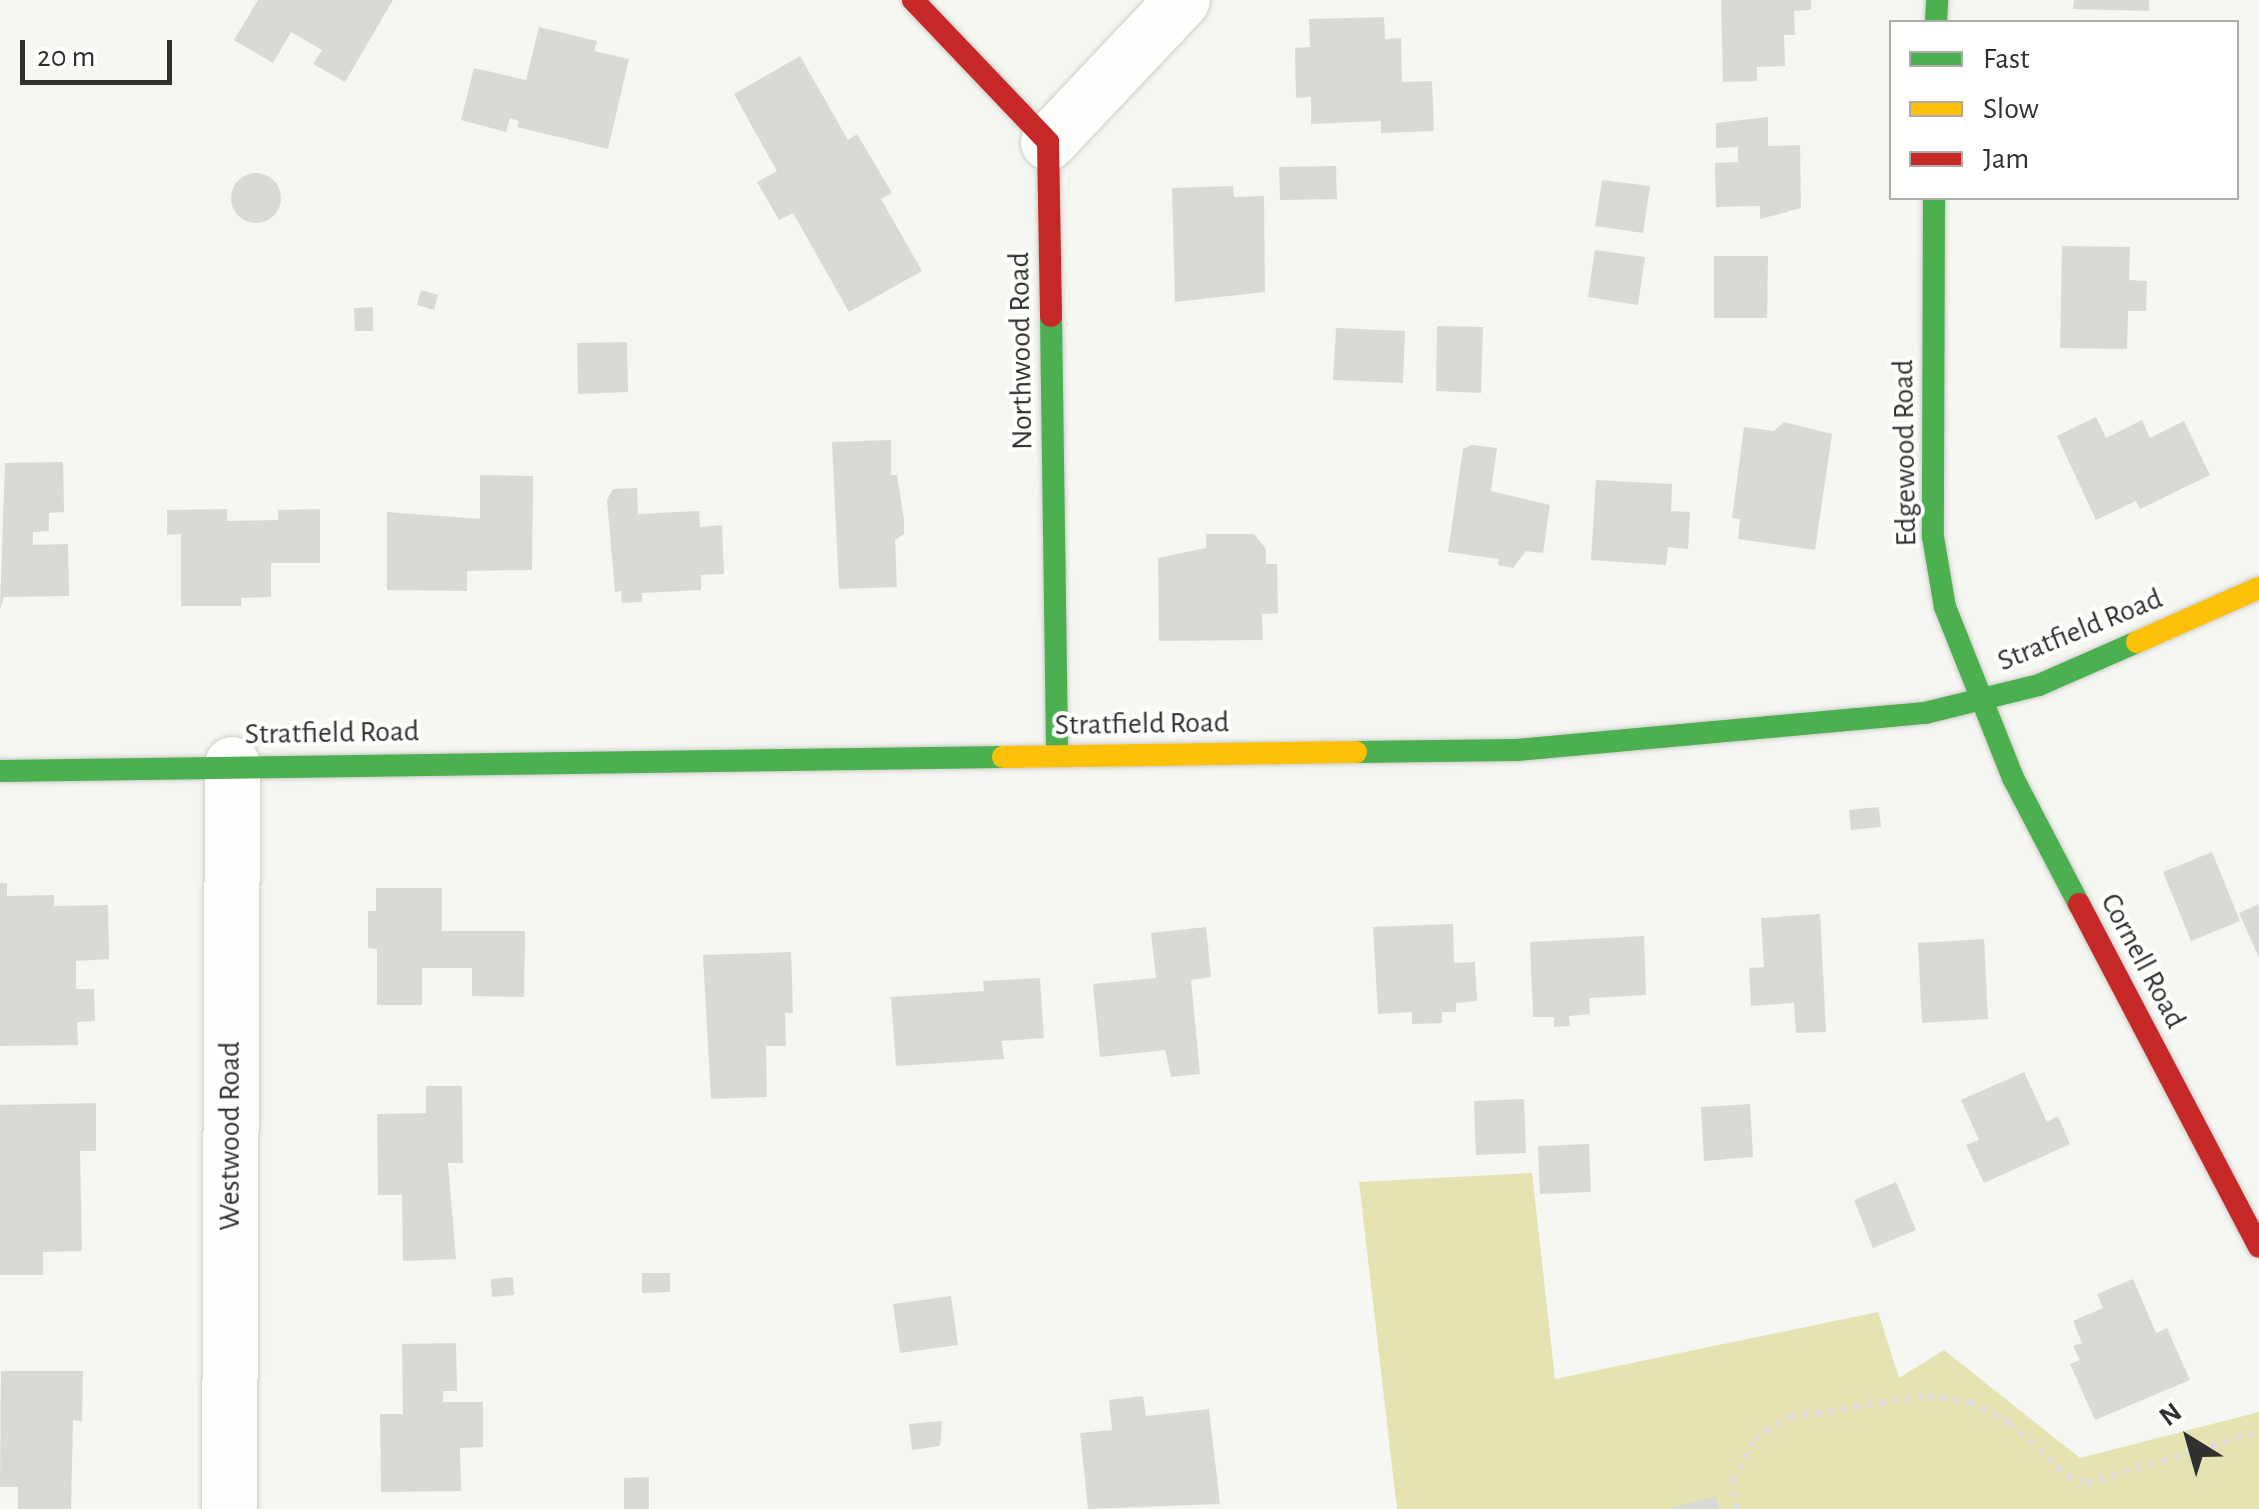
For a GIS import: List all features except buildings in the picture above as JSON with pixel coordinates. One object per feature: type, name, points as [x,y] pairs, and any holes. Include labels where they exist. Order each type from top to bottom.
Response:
[{"type":"main road","points":[[913,0],[1048,142]]},
{"type":"main road","name":"Northwood Road","points":[[1048,142],[1057,755]]},
{"type":"main road","name":"Edgewood Road","points":[[1934,200],[1933,537],[1945,607],[1982,699]]},
{"type":"main road","name":"Stratfield Road","points":[[0,771],[232,764],[1517,750],[1925,714],[2040,685],[2259,588]]},
{"type":"main road","name":"Cornell Road","points":[[1982,699],[2013,778],[2259,1246]]},
{"type":"street","points":[[1048,142],[1182,0]]},
{"type":"street","name":"Westwood Road","points":[[229,1509],[232,764]]},
{"type":"path","points":[[1737,1509],[1734,1481],[1754,1439],[1790,1417],[1928,1396],[1970,1402],[2010,1423],[2068,1476],[2087,1482],[2259,1432]]},
{"type":"shaded area","points":[[1532,1173],[1555,1379],[1878,1312],[1899,1378],[1944,1350],[2080,1458],[2259,1412],[2259,1509],[1397,1509],[1359,1182]]},
{"type":"traffic: fast","points":[[1936,20],[1937,0]]},
{"type":"traffic: fast","points":[[1934,200],[1933,537],[1945,607],[2013,778],[2079,904]]},
{"type":"traffic: fast","points":[[1051,316],[1057,755]]},
{"type":"traffic: fast","points":[[1356,752],[1517,750],[1925,713],[2039,685],[2137,642]]},
{"type":"traffic: fast","points":[[0,771],[1003,757]]},
{"type":"traffic: slow","points":[[2137,642],[2259,588]]},
{"type":"traffic: slow","points":[[1003,757],[1356,752]]},
{"type":"traffic: jam","points":[[913,0],[1048,142],[1051,316]]},
{"type":"traffic: jam","points":[[2079,904],[2259,1247]]}]
